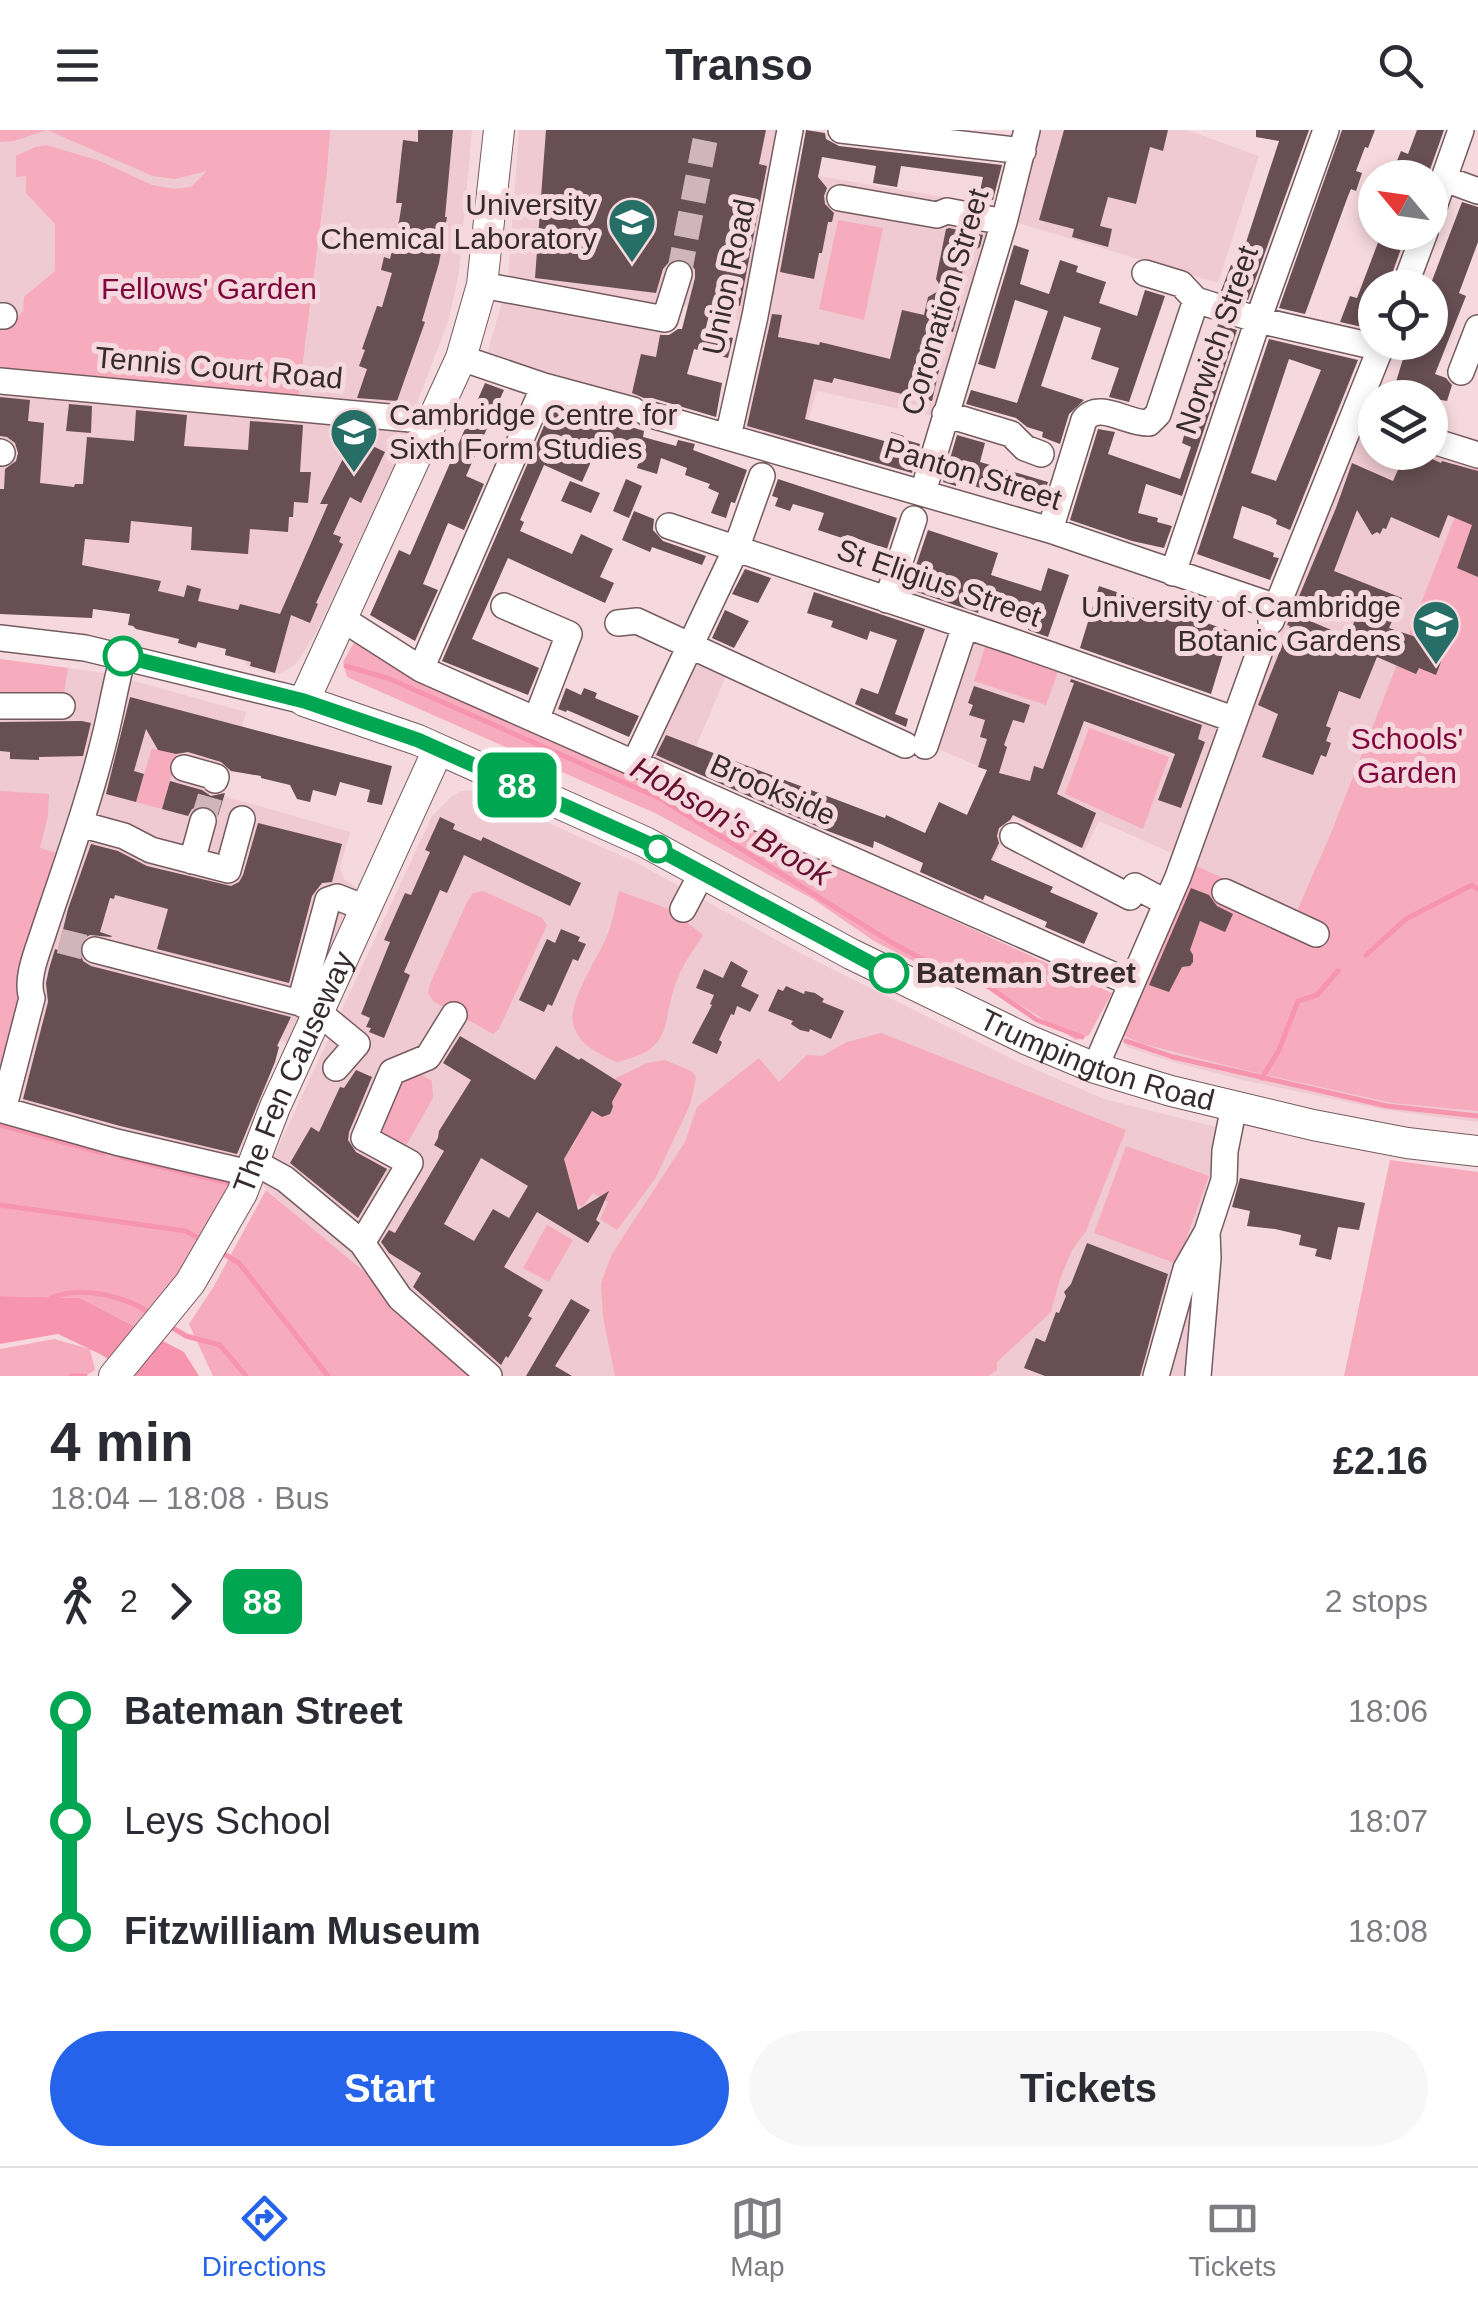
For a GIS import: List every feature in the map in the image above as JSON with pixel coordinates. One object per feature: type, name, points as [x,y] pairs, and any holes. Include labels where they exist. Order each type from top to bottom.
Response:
[{"type":"main road","points":[[304,701],[461,358],[482,284],[499,130]]},
{"type":"main road","name":"Trumpington Road","points":[[304,701],[438,750],[645,842],[851,954],[1095,1068],[1171,1091],[1340,1130],[1478,1151]]},
{"type":"main road","name":"The Fen Causeway","points":[[114,1376],[171,1309],[242,1193],[245,1166],[275,1106],[309,1008],[364,908],[438,750]]},
{"type":"street","name":"Union Road","points":[[728,437],[790,130]]},
{"type":"street","points":[[841,130],[1025,140]]},
{"type":"street","name":"Norwich Street","points":[[1173,573],[1326,130]]},
{"type":"street","points":[[1448,170],[1461,130]]},
{"type":"street","name":"Coronation Street","points":[[923,492],[1025,140]]},
{"type":"street","points":[[1448,180],[1478,191]]},
{"type":"street","points":[[840,198],[1004,222]]},
{"type":"street","points":[[1146,273],[1181,284],[1196,300],[1258,320],[1358,340]]},
{"type":"street","points":[[482,284],[665,319],[678,274]]},
{"type":"street","points":[[1050,530],[1084,420],[1098,410],[1140,423],[1149,423],[1158,414],[1196,300]]},
{"type":"street","points":[[1461,372],[1478,328]]},
{"type":"street","name":"Panton Street","points":[[461,358],[544,386],[1050,530],[1173,573],[1268,627]]},
{"type":"street","name":"Tennis Court Road","points":[[0,381],[432,422]]},
{"type":"street","points":[[421,669],[544,386]]},
{"type":"street","points":[[945,414],[1011,434],[1025,448],[1040,454]]},
{"type":"street","points":[[1095,1068],[1166,903],[1184,879],[1233,719],[1268,627],[1358,428]]},
{"type":"street","points":[[1448,446],[1478,455]]},
{"type":"street","points":[[634,764],[736,549],[762,476]]},
{"type":"street","points":[[887,600],[914,519]]},
{"type":"street","name":"St Eligius Street","points":[[669,526],[1233,719]]},
{"type":"street","points":[[504,606],[569,634],[536,720]]},
{"type":"street","name":"Brookside","points":[[341,618],[421,669],[1131,983]]},
{"type":"street","points":[[618,622],[636,622],[915,746],[965,626]]},
{"type":"street","points":[[0,638],[85,648],[304,701]]},
{"type":"street","points":[[123,656],[51,938],[28,988],[32,998],[2,1110],[116,1142],[245,1166],[285,1178],[362,1242],[400,1298],[490,1376]]},
{"type":"street","points":[[0,706],[62,706]]},
{"type":"street","points":[[184,768],[216,776],[214,780]]},
{"type":"street","points":[[80,824],[124,836],[151,850],[228,870],[242,819]]},
{"type":"street","points":[[192,862],[204,820]]},
{"type":"street","points":[[1013,836],[1130,897],[1135,886],[1166,903]]},
{"type":"street","points":[[683,909],[702,873]]},
{"type":"street","points":[[1226,892],[1316,934]]},
{"type":"street","points":[[96,950],[309,1008],[357,1044],[336,1068]]},
{"type":"street","points":[[362,1242],[410,1163],[364,1138],[392,1072],[428,1057],[454,1015]]},
{"type":"street","points":[[1156,1376],[1186,1270],[1206,1232],[1224,1180],[1234,1106]]},
{"type":"street","points":[[1198,1376],[1208,1258],[1206,1232]]},
{"type":"shaded area","points":[[0,130],[472,130],[459,272],[449,319],[415,408],[0,375]]},
{"type":"shaded area","name":"University Chemical Laboratory","points":[[519,130],[783,130],[742,321],[673,303],[649,402],[487,355],[508,280]]},
{"type":"shaded area","points":[[1040,130],[1187,130],[1259,156],[1218,283],[1015,222]]},
{"type":"shaded area","points":[[789,171],[997,206],[937,417],[817,391],[799,448],[734,434]]},
{"type":"shaded area","points":[[0,386],[408,428],[407,438],[316,633],[296,664],[280,674],[245,665],[246,661],[225,655],[226,649],[197,643],[184,623],[159,635],[136,629],[128,625],[131,611],[123,609],[122,613],[93,609],[92,618],[0,614]]},
{"type":"shaded area","name":"University of Cambridge Botanic Gardens","points":[[1354,428],[1358,429],[1358,470],[1448,470],[1448,455],[1478,456],[1478,1122],[1386,1110],[1243,1080],[1169,1061],[1123,1043],[1123,1035],[1189,887],[1279,619]]},
{"type":"shaded area","points":[[973,638],[1220,722],[1176,855],[1099,821],[1085,850],[1014,818],[1020,803],[994,859],[1000,862],[980,909],[951,897],[967,861],[953,845],[987,770],[934,747]]},
{"type":"shaded area","points":[[697,657],[728,671],[684,775],[651,763]]},
{"type":"shaded area","points":[[0,659],[105,673],[103,688],[127,679],[246,712],[224,796],[350,832],[340,867],[344,879],[358,889],[292,1044],[280,1041],[247,1151],[241,1150],[236,1170],[0,1120]]},
{"type":"shaded area","points":[[475,790],[637,863],[800,953],[1016,1061],[1104,1099],[1237,1132],[1221,1207],[1205,1376],[478,1376],[261,1184],[432,816],[451,797]]},
{"type":"shaded area","points":[[0,1296],[80,1298],[184,1352],[199,1376],[136,1376],[58,1334],[0,1344]]},
{"type":"green space","points":[[0,130],[47,130],[0,142]]},
{"type":"green space","name":"Fellows' Garden","points":[[47,130],[330,130],[298,400],[0,372],[0,321],[17,318],[23,311],[24,297],[55,271],[55,224],[26,193],[26,176],[16,177],[16,156],[46,145],[100,161],[152,185],[174,189],[191,187],[207,171],[175,179],[153,176]]},
{"type":"green space","points":[[838,220],[883,228],[864,320],[819,309]]},
{"type":"green space","name":"University of Cambridge Botanic Gardens","points":[[1448,432],[1478,443],[1478,1111],[1392,1103],[1244,1070],[1123,1035],[1196,866],[1297,911],[1474,468],[1448,459]]},
{"type":"green space","points":[[356,639],[417,675],[1112,993],[1089,1035],[1076,1040],[984,982],[921,965],[874,941],[813,899],[657,814],[347,677],[343,662]]},
{"type":"green space","points":[[986,644],[1059,669],[1046,705],[974,681]]},
{"type":"green space","points":[[0,659],[68,668],[63,700],[0,699]]},
{"type":"green space","points":[[1089,728],[1169,757],[1143,829],[1065,794]]},
{"type":"green space","points":[[152,748],[177,755],[162,809],[136,802]]},
{"type":"green space","points":[[0,791],[49,794],[40,848],[58,853],[0,1076]]},
{"type":"green space","points":[[483,891],[542,918],[547,925],[499,1029],[493,1034],[433,1001],[428,993],[467,902],[473,893]]},
{"type":"green space","points":[[619,891],[669,909],[703,935],[679,975],[658,1041],[637,1056],[617,1062],[583,1042],[575,1030],[573,1013],[609,931]]},
{"type":"green space","points":[[881,1033],[1126,1130],[1086,1231],[1072,1250],[1060,1279],[1051,1312],[997,1362],[997,1370],[988,1376],[615,1376],[603,1317],[601,1283],[612,1254],[685,1142],[697,1107],[759,1058],[779,1082],[807,1055],[822,1056],[847,1042]]},
{"type":"green space","points":[[665,1060],[693,1072],[696,1078],[690,1105],[655,1179],[617,1230],[600,1219],[608,1202],[593,1193],[582,1207],[557,1193],[572,1188],[568,1173],[555,1174],[577,1138],[578,1103],[601,1117],[610,1114],[622,1084],[614,1079],[647,1063]]},
{"type":"green space","points":[[417,1071],[432,1081],[433,1098],[407,1144],[400,1149],[376,1139],[396,1076]]},
{"type":"green space","points":[[0,1120],[235,1182],[187,1270],[138,1328],[80,1298],[0,1296]]},
{"type":"green space","points":[[1126,1146],[1209,1176],[1177,1264],[1094,1233]]},
{"type":"green space","points":[[1390,1160],[1478,1172],[1478,1376],[1344,1376]]},
{"type":"green space","points":[[266,1190],[450,1343],[478,1376],[213,1376],[189,1324]]},
{"type":"green space","points":[[547,1225],[573,1240],[549,1282],[523,1268]]},
{"type":"green space","points":[[54,1339],[90,1349],[95,1370],[85,1376],[0,1376],[0,1349]]},
{"type":"building","points":[[418,130],[453,130],[447,217],[439,263],[422,321],[425,322],[397,401],[357,398],[367,369],[359,366],[365,350],[362,349],[377,306],[382,307],[392,273],[381,270],[384,257],[390,259],[399,221],[402,203],[396,203],[403,140],[418,142]]},
{"type":"building","name":"University Chemical Laboratory","points":[[546,130],[766,130],[759,164],[767,166],[740,306],[713,299],[705,331],[733,338],[728,358],[694,349],[687,374],[722,383],[716,417],[632,393],[641,354],[656,357],[660,335],[682,329],[695,278],[690,262],[676,258],[669,262],[656,293],[535,278]]},
{"type":"building","points":[[806,130],[825,133],[826,139],[839,146],[1002,165],[993,200],[979,196],[983,177],[901,166],[897,187],[873,183],[876,166],[822,157],[818,177],[827,188],[825,204],[834,213],[832,222],[828,222],[814,279],[780,272]]},
{"type":"building","points":[[1064,130],[1168,130],[1163,151],[1150,147],[1136,204],[1108,197],[1100,226],[1112,229],[1108,247],[1072,237],[1074,229],[1039,220]]},
{"type":"building","points":[[1256,130],[1309,130],[1248,300],[1221,291],[1231,265],[1238,267],[1279,141],[1256,137]]},
{"type":"building","points":[[1342,130],[1375,130],[1358,160],[1356,191],[1351,189],[1348,196],[1305,314],[1279,308]]},
{"type":"building","points":[[1417,130],[1444,130],[1433,160],[1397,160],[1401,151],[1408,154]]},
{"type":"building","points":[[1462,202],[1478,207],[1478,242],[1459,293],[1466,296],[1448,341],[1448,270],[1436,270],[1444,250],[1448,250],[1448,239]]},
{"type":"building","points":[[949,228],[983,235],[980,247],[967,248],[960,285],[951,289],[960,306],[953,332],[948,331],[932,401],[834,378],[832,383],[814,379],[805,419],[888,442],[891,432],[920,444],[912,473],[747,426],[772,314],[782,315],[778,337],[819,345],[820,342],[890,359],[902,310],[924,315],[928,297],[942,289],[936,279]]},
{"type":"building","points":[[1014,245],[1029,250],[1020,284],[1049,294],[1060,260],[1078,266],[1076,272],[1106,282],[1099,303],[1137,316],[1145,290],[1165,296],[1129,402],[1109,397],[1119,368],[1091,359],[1101,328],[1064,316],[1041,386],[1084,400],[1069,414],[1060,444],[1042,437],[1043,432],[1016,418],[966,404],[971,390],[1017,403],[1048,311],[1015,300],[995,369],[978,364]]},
{"type":"building","points":[[1375,250],[1401,250],[1393,270],[1368,270]]},
{"type":"building","points":[[1350,296],[1357,298],[1358,326],[1340,322]]},
{"type":"building","points":[[1218,324],[1237,330],[1182,496],[1146,484],[1138,513],[1172,526],[1164,548],[1070,520],[1098,429],[1115,432],[1108,454],[1180,479],[1191,447],[1182,443]]},
{"type":"building","points":[[1269,339],[1358,360],[1290,530],[1276,524],[1277,520],[1270,516],[1242,506],[1233,538],[1279,558],[1270,580],[1197,554]],"holes":[[[1289,359],[1321,370],[1276,481],[1251,473]]]},
{"type":"building","points":[[1403,360],[1441,360],[1435,374],[1448,380],[1397,380]]},
{"type":"building","points":[[485,383],[504,390],[466,476],[484,484],[464,530],[448,523],[423,584],[438,590],[415,641],[370,615],[399,550],[410,555]]},
{"type":"building","points":[[0,397],[30,400],[28,421],[44,423],[40,483],[74,487],[83,484],[87,437],[134,441],[136,410],[187,415],[184,446],[248,450],[250,421],[303,425],[300,472],[311,472],[308,503],[294,502],[288,532],[250,529],[248,554],[191,550],[192,527],[131,521],[129,543],[85,539],[82,565],[161,581],[158,591],[184,597],[187,585],[201,589],[198,601],[238,610],[240,604],[280,614],[328,504],[320,504],[354,437],[385,452],[361,503],[350,497],[333,534],[341,537],[339,542],[343,544],[310,623],[291,615],[275,673],[225,655],[226,649],[198,642],[196,648],[178,643],[179,639],[136,629],[128,625],[130,614],[93,609],[92,618],[0,614],[0,489],[4,489],[5,469],[16,461],[18,453],[15,443],[0,436]]},
{"type":"building","points":[[69,404],[92,406],[91,433],[66,431]]},
{"type":"building","points":[[553,405],[627,430],[628,426],[644,431],[643,437],[676,446],[678,440],[695,444],[693,450],[747,470],[726,518],[711,513],[719,493],[708,488],[710,484],[685,475],[687,468],[661,458],[657,474],[637,468],[642,451],[607,439],[601,439],[582,482],[544,465],[520,520],[524,522],[520,531],[572,554],[581,534],[613,549],[600,577],[614,583],[605,603],[508,558],[472,639],[539,668],[528,695],[442,661]]},
{"type":"building","points":[[957,435],[985,443],[980,462],[1048,482],[1040,506],[957,481],[956,486],[943,482]]},
{"type":"building","points":[[1352,463],[1358,470],[1393,481],[1398,470],[1448,470],[1448,463],[1478,471],[1478,577],[1457,568],[1472,525],[1448,515],[1439,538],[1391,517],[1386,529],[1372,535],[1357,510],[1334,571],[1402,598],[1389,628],[1434,643],[1432,649],[1444,654],[1436,675],[1419,668],[1416,674],[1377,657],[1360,699],[1339,691],[1326,726],[1331,728],[1326,741],[1331,743],[1313,775],[1262,757],[1278,714],[1258,705]],"holes":[[[1321,594],[1359,610],[1348,637],[1310,621]]]},
{"type":"building","points":[[626,479],[642,486],[629,518],[613,511]]},
{"type":"building","points":[[778,479],[897,518],[887,549],[818,530],[824,513],[793,504],[790,511],[775,506],[778,498],[772,496]]},
{"type":"building","points":[[570,481],[600,493],[591,513],[561,501]]},
{"type":"building","points":[[634,511],[654,519],[653,530],[663,541],[706,556],[702,565],[652,547],[650,552],[622,540]]},
{"type":"building","points":[[928,530],[998,553],[991,575],[1041,591],[1048,568],[1069,575],[1048,637],[1028,630],[1030,624],[979,608],[978,613],[908,589]]},
{"type":"building","points":[[745,569],[771,578],[758,603],[732,594]]},
{"type":"building","points":[[1099,586],[1230,631],[1211,694],[1080,648]]},
{"type":"building","points":[[814,592],[925,629],[895,714],[908,719],[906,727],[855,704],[861,688],[878,694],[897,640],[870,631],[867,640],[831,627],[833,621],[807,613]]},
{"type":"building","points":[[725,610],[749,621],[734,648],[712,638]]},
{"type":"building","points":[[1071,679],[1202,725],[1198,739],[1205,742],[1181,808],[1158,800],[1175,754],[1084,721],[1057,794],[1096,813],[1082,848],[1013,815],[999,828],[999,843],[991,860],[1053,887],[1050,892],[1098,913],[1084,944],[1045,927],[1047,922],[920,872],[923,863],[874,841],[873,848],[825,830],[656,755],[666,735],[885,818],[886,815],[925,833],[939,802],[967,815],[987,770],[978,767],[987,739],[980,737],[985,720],[969,715],[973,705],[968,703],[974,686],[1030,705],[1024,723],[1013,720],[999,773],[1030,781],[1034,766],[1043,769],[1074,683]]},
{"type":"building","points":[[566,688],[581,695],[584,688],[597,693],[595,698],[639,716],[629,737],[558,709]]},
{"type":"building","points":[[130,697],[392,766],[382,805],[367,802],[370,790],[340,782],[336,796],[313,790],[310,802],[297,799],[290,785],[231,771],[221,762],[188,752],[158,750],[146,729],[134,771],[144,774],[136,802],[106,794]]},
{"type":"building","points":[[0,722],[91,723],[83,756],[10,759],[10,752],[0,751]]},
{"type":"building","points":[[170,781],[211,796],[225,793],[218,816],[206,805],[192,809],[188,816],[162,809]]},
{"type":"building","points":[[440,817],[455,824],[453,829],[481,841],[483,837],[581,883],[570,906],[464,855],[447,893],[440,890],[404,972],[410,975],[384,1038],[369,1032],[371,1028],[366,1027],[370,1018],[361,1014],[390,942],[384,940],[405,893],[411,895]]},
{"type":"building","points":[[258,823],[342,844],[332,882],[322,883],[312,896],[289,983],[157,949],[168,909],[115,895],[110,898],[100,932],[112,936],[90,935],[79,947],[83,961],[91,966],[291,1017],[237,1154],[23,1099],[48,1002],[49,969],[91,844],[118,851],[147,866],[231,886],[243,875]]},
{"type":"building","points":[[1191,888],[1209,895],[1217,906],[1233,914],[1225,932],[1200,921],[1190,950],[1193,962],[1182,967],[1169,992],[1149,985]]},
{"type":"building","points":[[561,929],[586,944],[578,961],[573,959],[552,1006],[548,1004],[544,1012],[519,1000],[547,939],[555,943]]},
{"type":"building","points":[[731,961],[748,971],[741,986],[759,995],[750,1012],[737,1006],[731,1014],[717,1054],[692,1043],[714,995],[696,988],[704,969],[723,978]]},
{"type":"building","points":[[786,986],[804,994],[815,993],[824,999],[822,1002],[844,1011],[831,1039],[810,1029],[800,1030],[791,1024],[793,1021],[768,1011],[778,989],[783,991]]},
{"type":"building","points":[[460,1036],[535,1080],[556,1046],[622,1084],[610,1114],[602,1117],[592,1111],[564,1159],[578,1210],[609,1191],[596,1220],[600,1223],[588,1243],[537,1212],[504,1267],[543,1290],[528,1316],[532,1318],[501,1365],[413,1287],[421,1273],[389,1253],[381,1242],[389,1230],[395,1233],[444,1151],[434,1145],[439,1131],[471,1080],[443,1063]],"holes":[[[481,1158],[528,1186],[509,1218],[493,1209],[474,1241],[444,1224]]]},
{"type":"building","points":[[356,1070],[372,1077],[348,1140],[356,1152],[387,1169],[358,1218],[290,1163],[311,1127],[319,1132],[340,1087],[344,1088]]},
{"type":"building","points":[[1240,1178],[1365,1203],[1359,1230],[1338,1227],[1331,1260],[1315,1256],[1317,1249],[1299,1245],[1301,1235],[1247,1226],[1250,1211],[1232,1207]]},
{"type":"building","points":[[1087,1243],[1168,1274],[1140,1376],[1045,1376],[1024,1368],[1036,1338],[1045,1342]]},
{"type":"building","points":[[571,1299],[590,1310],[555,1366],[572,1376],[526,1376]]},
{"type":"waterway","name":"Hobson's Brook","points":[[346,666],[390,679],[659,798],[894,944],[989,987],[1037,1020],[1082,1037]]},
{"type":"waterway","points":[[1366,955],[1406,919],[1472,885],[1478,889]]},
{"type":"waterway","points":[[1262,1078],[1279,1050],[1298,1001],[1317,995],[1338,971]]},
{"type":"waterway","name":"Hobson's Brook","points":[[1126,1041],[1173,1057],[1387,1106],[1478,1116]]},
{"type":"waterway","points":[[0,1125],[103,1153]]},
{"type":"waterway","points":[[121,1157],[233,1184]]},
{"type":"waterway","points":[[0,1205],[186,1231],[201,1240]]},
{"type":"waterway","points":[[219,1251],[239,1263],[328,1376]]},
{"type":"waterway","points":[[51,1298],[75,1292],[102,1294],[150,1313]]},
{"type":"waterway","points":[[168,1325],[186,1336],[220,1345],[246,1376]]},
{"type":"waterway","points":[[71,1376],[85,1376]]},
{"type":"tunnel","points":[[679,274],[707,130]]},
{"type":"tunnel","points":[[203,821],[215,780]]},
{"type":"tunnel","points":[[60,941],[95,950]]},
{"type":"bus line","name":"88","points":[[123,656],[304,701],[418,740],[645,842],[889,973]]},
{"type":"place","name":"University Chemical Laboratory","points":[[632,264]]},
{"type":"place","name":"Cambridge Centre for Sixth Form Studies","points":[[354,474]]},
{"type":"place","name":"University of Cambridge Botanic Gardens","points":[[1436,666]]},
{"type":"place","name":"Bateman Street","points":[[889,973]]},
{"type":"park label","name":"Schools' Garden","points":[[1407,756]]}]
